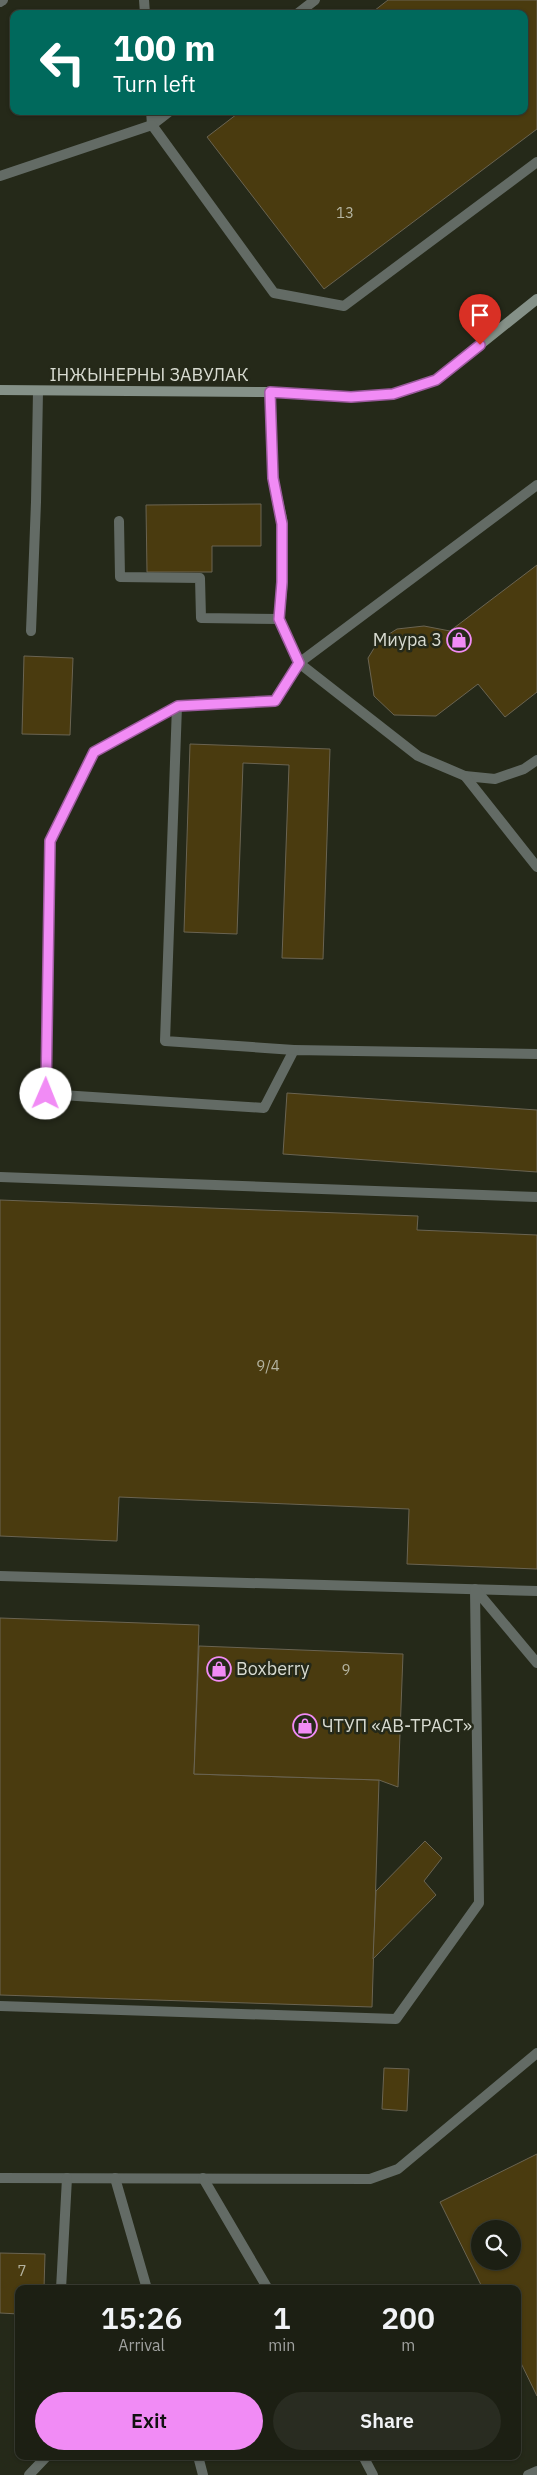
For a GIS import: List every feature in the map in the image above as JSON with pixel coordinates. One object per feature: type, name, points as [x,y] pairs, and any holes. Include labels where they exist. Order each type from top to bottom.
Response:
[{"type":"street","name":"ІНЖЫНЕРНЫ ЗАВУЛАК","points":[[0,390],[270,392],[351,397],[393,394],[436,380],[537,299]]},
{"type":"lane","points":[[303,10],[316,0]]},
{"type":"lane","points":[[151,115],[152,125],[274,293],[344,306],[537,162]]},
{"type":"lane","points":[[0,176],[152,125],[165,115]]},
{"type":"lane","points":[[31,631],[38,390]]},
{"type":"lane","points":[[270,392],[273,478],[282,524],[282,582],[279,619],[299,663],[418,756],[465,776],[495,779],[524,770],[537,760]]},
{"type":"lane","points":[[294,1050],[264,1108],[46,1094],[50,841],[94,752],[178,706],[275,701],[299,663],[537,485]]},
{"type":"lane","points":[[119,521],[120,577],[200,578],[202,618],[279,619]]},
{"type":"lane","points":[[178,706],[165,1041],[294,1050],[537,1054]]},
{"type":"lane","points":[[465,776],[537,866]]},
{"type":"lane","points":[[0,1178],[537,1197]]},
{"type":"lane","points":[[0,1576],[537,1591]]},
{"type":"lane","points":[[475,1589],[537,1663]]},
{"type":"lane","points":[[0,2006],[396,2019],[479,1903],[475,1589]]},
{"type":"lane","points":[[0,2178],[370,2179],[398,2169],[537,2053]]},
{"type":"lane","points":[[61,2285],[67,2178]]},
{"type":"lane","points":[[115,2178],[146,2285]]},
{"type":"lane","points":[[204,2178],[266,2285]]},
{"type":"lane","points":[[29,2475],[43,2460]]},
{"type":"lane","points":[[199,2460],[203,2475]]},
{"type":"lane","points":[[365,2460],[374,2475]]},
{"type":"lane","points":[[528,2475],[537,2471]]},
{"type":"building","points":[[388,0],[537,0],[537,129],[324,289],[207,137],[236,115],[528,115],[528,10],[375,10]]},
{"type":"building","points":[[261,504],[261,546],[212,546],[212,572],[147,572],[146,505]]},
{"type":"building","name":"Миура 3","points":[[537,565],[537,692],[505,717],[478,684],[436,716],[394,715],[374,696],[368,658],[376,645],[386,636],[397,629],[424,626],[450,631]]},
{"type":"building","points":[[24,656],[73,658],[70,735],[22,734]]},
{"type":"building","points":[[190,744],[330,749],[323,959],[282,958],[289,765],[243,763],[237,934],[184,932]]},
{"type":"building","points":[[287,1093],[537,1110],[537,1172],[283,1154]]},
{"type":"building","points":[[0,1200],[418,1216],[417,1230],[537,1235],[537,1569],[407,1564],[409,1509],[119,1497],[117,1541],[0,1536]]},
{"type":"building","points":[[0,1618],[199,1625],[194,1774],[379,1780],[372,2007],[0,1995]]},
{"type":"building","points":[[199,1646],[403,1654],[398,1787],[379,1780],[194,1774]]},
{"type":"building","points":[[425,1841],[442,1858],[424,1881],[436,1895],[373,1959],[376,1891]]},
{"type":"building","points":[[384,2068],[409,2069],[407,2111],[382,2109]]},
{"type":"building","points":[[537,2154],[537,2396],[521,2363],[521,2285],[481,2285],[474,2270],[521,2270],[521,2220],[471,2220],[471,2265],[440,2202]]},
{"type":"building","points":[[0,2253],[45,2254],[44,2285],[15,2285],[15,2314],[0,2313]]},
{"type":"place","name":"Миура 3","points":[[459,640]]},
{"type":"place","name":"Boxberry","points":[[219,1669]]},
{"type":"place","name":"ЧТУП «АВ-ТРАСТ»","points":[[305,1726]]},
{"type":"route","points":[[46,1094],[50,841],[94,752],[178,706],[275,701],[299,663],[279,619],[282,582],[282,524],[273,478],[270,392],[351,397],[393,394],[436,380],[480,345]]}]
